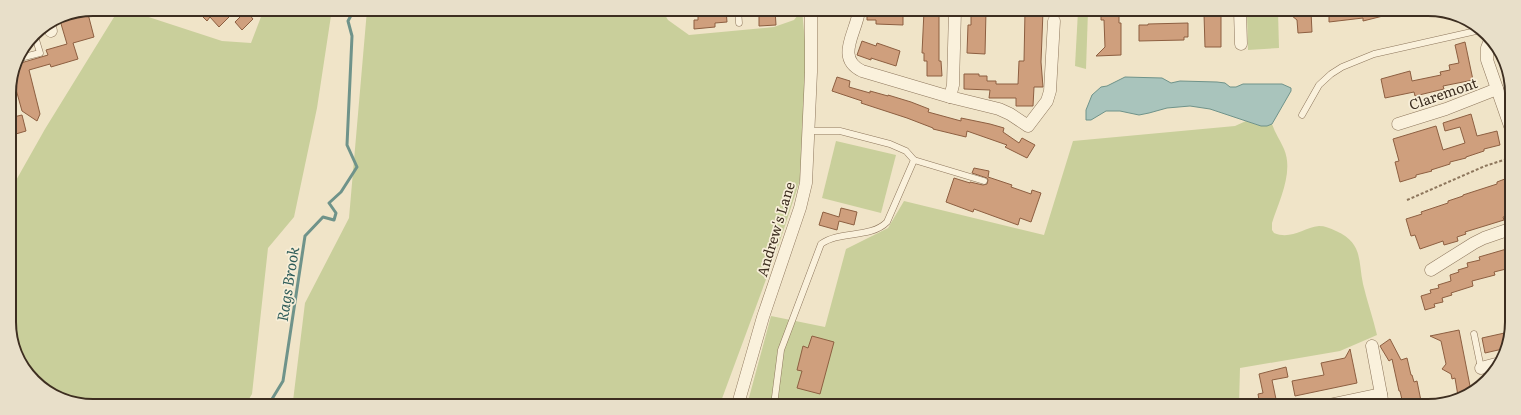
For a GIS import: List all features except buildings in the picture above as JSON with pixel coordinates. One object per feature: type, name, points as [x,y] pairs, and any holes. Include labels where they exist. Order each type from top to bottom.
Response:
[{"type":"street","name":"Andrew's Lane","points":[[739,399],[763,317],[800,208],[806,183],[812,72],[811,16]]},
{"type":"street","points":[[858,16],[848,48],[848,58],[851,64],[856,68],[950,97],[999,109],[1010,114],[1028,126],[1047,101],[1050,91],[1054,21]]},
{"type":"street","points":[[950,97],[953,85],[955,16]]},
{"type":"street","points":[[1240,16],[1241,44]]},
{"type":"street","name":"Claremont","points":[[1488,45],[1486,60],[1505,112]]},
{"type":"street","name":"Claremont","points":[[1398,124],[1446,109],[1497,89]]},
{"type":"street","points":[[1431,270],[1474,243],[1505,231]]},
{"type":"street","points":[[1372,346],[1382,399]]},
{"type":"street","points":[[1481,368],[1492,365]]},
{"type":"lane","points":[[738,16],[739,23]]},
{"type":"lane","points":[[1302,115],[1320,86],[1331,74],[1342,67],[1374,54],[1474,31]]},
{"type":"lane","points":[[25,57],[40,53],[36,40]]},
{"type":"lane","points":[[809,131],[840,131],[890,144],[906,151],[914,160],[984,181]]},
{"type":"lane","points":[[775,399],[781,350],[821,244],[827,239],[863,233],[884,225],[887,222],[914,160]]},
{"type":"lane","points":[[1474,334],[1481,368]]},
{"type":"path","points":[[1408,200],[1485,166],[1505,160]]},
{"type":"green space","points":[[115,16],[145,16],[222,41],[251,43],[261,16],[331,16],[317,108],[294,217],[268,248],[252,394],[249,399],[78,398],[59,391],[38,377],[26,361],[17,337],[16,180],[45,129]]},
{"type":"green space","points":[[366,16],[666,16],[668,20],[689,35],[774,27],[794,20],[797,16],[803,16],[806,52],[803,156],[800,180],[778,247],[722,399],[293,399],[305,303],[349,218]]},
{"type":"green space","points":[[1078,16],[1088,16],[1086,69],[1075,66]]},
{"type":"green space","points":[[1247,16],[1278,16],[1279,48],[1248,50]]},
{"type":"green space","points":[[1246,121],[1262,126],[1272,124],[1284,149],[1287,158],[1287,167],[1282,196],[1272,223],[1272,230],[1274,233],[1286,235],[1297,233],[1313,227],[1323,226],[1336,231],[1351,241],[1358,253],[1363,284],[1377,335],[1340,351],[1240,368],[1239,399],[749,399],[771,316],[825,327],[846,249],[888,228],[904,201],[1044,235],[1073,141],[1235,126]]},
{"type":"green space","points":[[836,141],[896,155],[881,213],[822,198]]},
{"type":"water","points":[[1125,77],[1162,78],[1171,83],[1180,81],[1217,82],[1225,83],[1230,87],[1236,87],[1243,84],[1282,84],[1291,88],[1291,91],[1272,124],[1267,126],[1261,126],[1210,109],[1190,106],[1167,108],[1139,115],[1120,111],[1106,111],[1091,120],[1086,120],[1086,110],[1092,95],[1101,87],[1107,86]]},
{"type":"waterway","name":"Rags Brook","points":[[272,399],[283,381],[305,236],[323,217],[334,220],[336,213],[329,203],[341,192],[357,167],[347,145],[352,36],[348,21],[351,16]]}]
